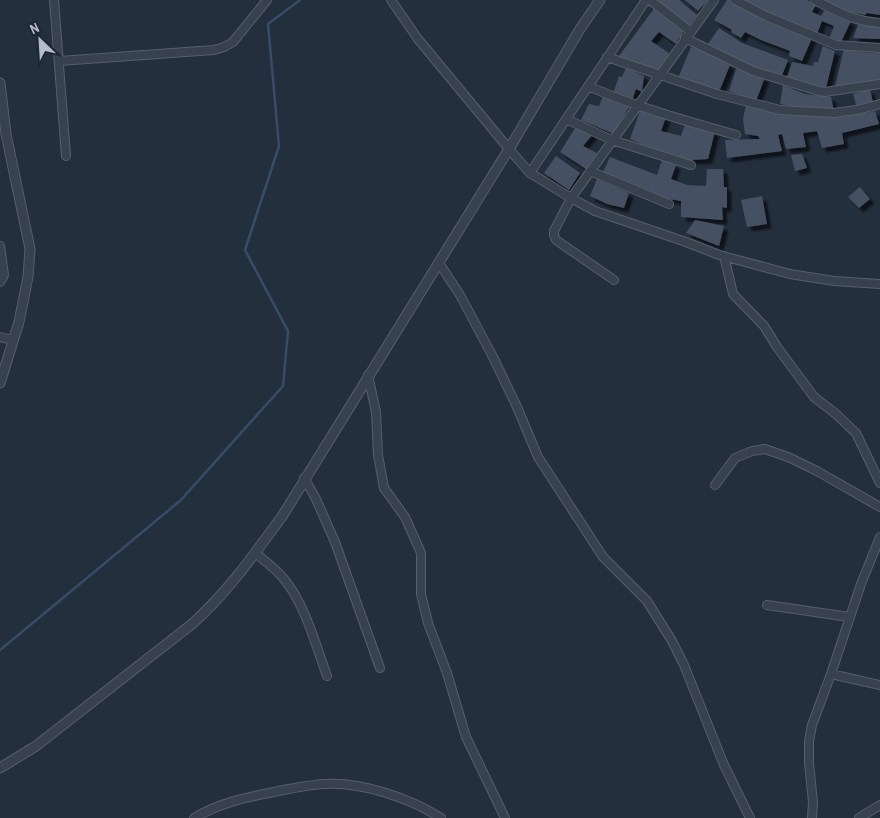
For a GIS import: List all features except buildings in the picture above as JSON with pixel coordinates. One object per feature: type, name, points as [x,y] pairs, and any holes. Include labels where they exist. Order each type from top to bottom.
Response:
[{"type":"street","points":[[54,0],[66,156]]},
{"type":"street","points":[[59,61],[206,52],[219,49],[233,42],[268,0]]},
{"type":"street","points":[[391,0],[418,39],[530,173],[571,198],[595,211],[724,256],[790,274],[834,281],[880,284]]},
{"type":"street","points":[[0,768],[36,746],[192,624],[212,606],[255,553],[283,515],[304,478],[509,149],[580,29],[600,0]]},
{"type":"street","points":[[530,173],[646,0]]},
{"type":"street","points":[[650,0],[690,31]]},
{"type":"street","points":[[614,280],[556,240],[554,235],[571,198],[714,0]]},
{"type":"street","points":[[735,0],[766,16],[836,45],[880,48]]},
{"type":"street","points":[[815,0],[849,18],[863,22],[880,23]]},
{"type":"street","points":[[685,38],[753,71],[819,91],[825,92],[880,84]]},
{"type":"street","points":[[608,57],[717,94],[780,110],[834,113],[880,104]]},
{"type":"street","points":[[0,83],[6,134],[30,250],[28,277],[13,340],[0,382]]},
{"type":"street","points":[[588,86],[637,105],[736,135]]},
{"type":"street","points":[[566,119],[612,140],[691,165]]},
{"type":"street","points":[[590,171],[669,204]]},
{"type":"street","points":[[0,246],[4,274],[0,282]]},
{"type":"street","points":[[724,256],[733,294],[764,326],[814,397],[856,433],[880,483]]},
{"type":"street","points":[[439,263],[460,295],[493,356],[538,457],[603,557],[647,601],[672,641],[724,765],[750,818]]},
{"type":"street","points":[[0,337],[13,340]]},
{"type":"street","points":[[368,375],[376,412],[378,455],[384,488],[405,517],[421,553],[421,594],[428,623],[447,673],[466,737],[505,818]]},
{"type":"street","points":[[715,485],[735,458],[752,451],[765,449],[788,457],[817,471],[880,507]]},
{"type":"street","points":[[304,478],[316,499],[335,542],[380,668]]},
{"type":"street","points":[[812,818],[809,741],[812,725],[832,674],[849,617],[880,537]]},
{"type":"street","points":[[255,553],[284,579],[292,591],[308,623],[327,676]]},
{"type":"street","points":[[872,557],[880,560]]},
{"type":"street","points":[[767,605],[849,617]]},
{"type":"street","points":[[832,674],[880,685]]},
{"type":"street","points":[[194,818],[215,807],[245,797],[302,786],[328,784],[367,788],[410,802],[441,818]]},
{"type":"street","points":[[859,818],[880,805]]},
{"type":"waterway","points":[[0,650],[181,500],[283,386],[288,331],[245,250],[279,146],[268,24],[300,0]]}]
